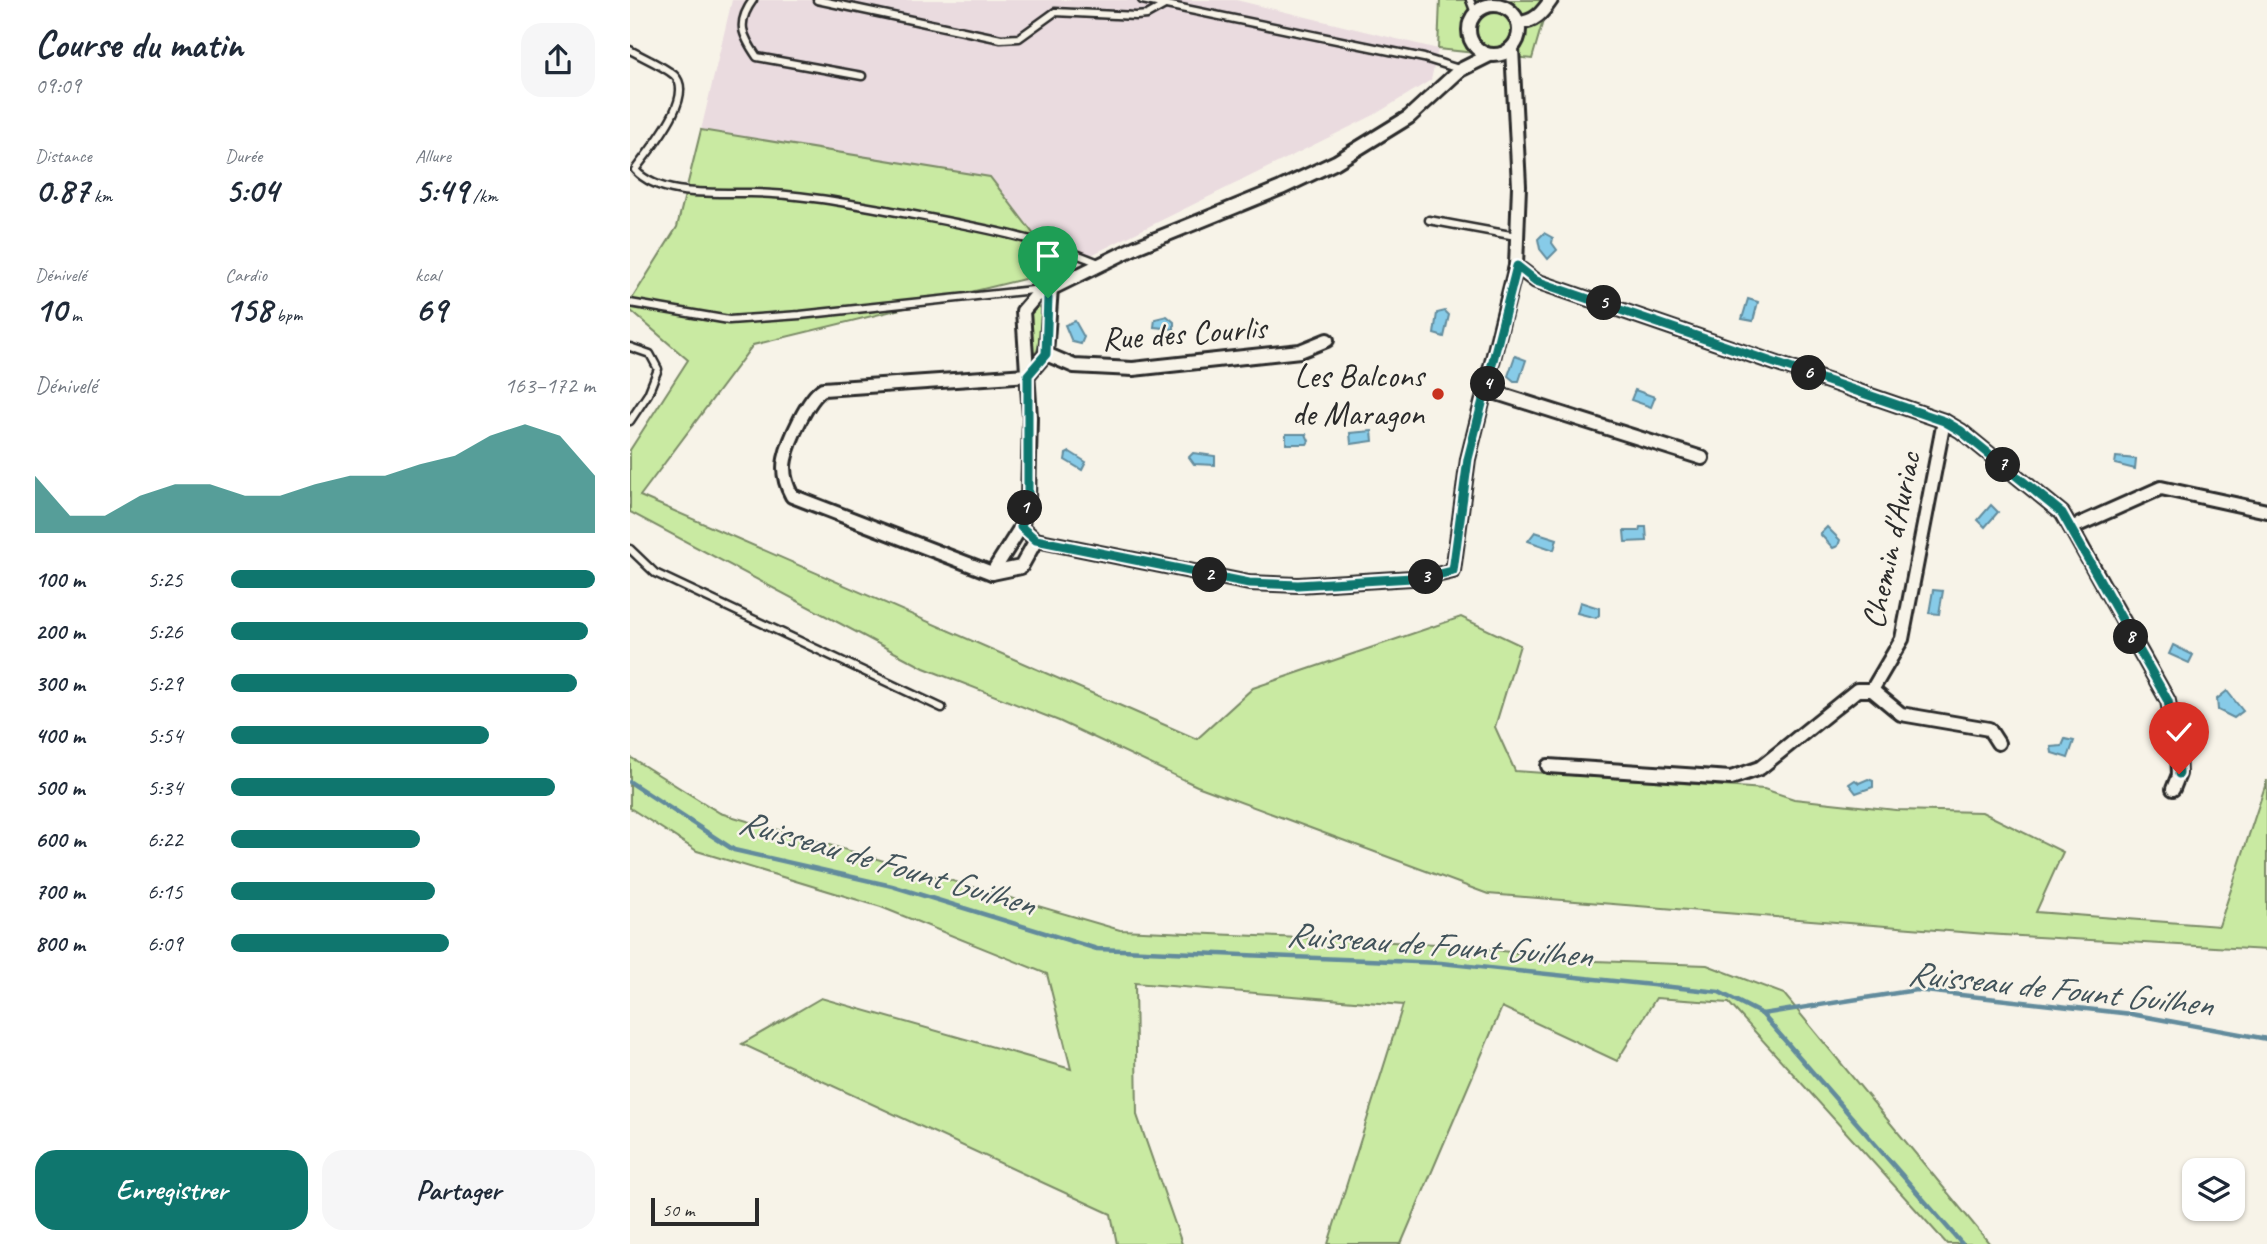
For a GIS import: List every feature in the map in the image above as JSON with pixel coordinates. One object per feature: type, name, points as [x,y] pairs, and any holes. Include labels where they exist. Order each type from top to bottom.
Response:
[{"type":"street","points":[[1021,527],[1036,540],[1249,583],[1298,585],[1428,577],[1453,571],[1468,459],[1487,390],[1501,320],[1517,266],[1519,186],[1512,48],[1519,37],[1517,0]]},
{"type":"street","points":[[1464,68],[1472,42],[1469,27],[1475,13],[1482,8],[1501,3],[1517,20],[1529,22],[1541,15],[1551,0]]},
{"type":"street","points":[[1472,42],[1493,55],[1513,77]]},
{"type":"street","points":[[992,573],[1021,527],[1028,499],[1028,375],[1023,311],[1036,296],[1101,263],[1336,162],[1409,117],[1464,68],[1512,48]]},
{"type":"street","points":[[1517,266],[1536,281],[1944,421],[1961,431],[2062,513],[2071,528],[2168,701],[2178,751],[2179,774],[2173,789]]},
{"type":"street","points":[[1036,540],[1021,567],[992,573],[792,496],[785,482],[785,459],[812,396],[823,389],[1028,375],[1046,354],[1051,288]]},
{"type":"street","name":"Rue des Courlis","points":[[1046,354],[1074,366],[1133,369],[1300,351],[1327,340]]},
{"type":"street","points":[[1487,390],[1702,458]]},
{"type":"street","name":"Chemin d'Auriac","points":[[1872,690],[1902,639],[1944,421]]},
{"type":"street","points":[[2071,528],[2161,488],[2267,511]]},
{"type":"street","points":[[1548,766],[1731,778],[1760,768],[1857,690],[1872,690],[1901,714],[1989,729],[1998,743]]},
{"type":"lane","points":[[753,0],[743,14],[744,38],[757,57],[862,76]]},
{"type":"lane","points":[[817,0],[1000,39],[1019,38],[1055,12],[1136,16],[1147,15],[1165,5]]},
{"type":"lane","points":[[1142,0],[1464,68]]},
{"type":"lane","points":[[1470,0],[1475,13]]},
{"type":"lane","points":[[630,50],[676,76],[682,91],[677,108],[635,170],[646,182],[686,190],[785,194],[837,201],[1043,244],[1101,263]]},
{"type":"lane","points":[[1429,220],[1517,236]]},
{"type":"lane","points":[[630,303],[729,320],[1051,288]]},
{"type":"lane","points":[[630,347],[650,354],[658,369],[648,394],[630,421]]},
{"type":"lane","points":[[630,548],[655,573],[942,708]]},
{"type":"shaded area","points":[[732,0],[1236,0],[1438,49],[1431,80],[1374,115],[1061,270],[990,177],[701,130]]},
{"type":"green space","points":[[1440,0],[1549,0],[1532,59],[1438,49]]},
{"type":"green space","points":[[701,130],[990,177],[1061,270],[753,345],[640,496],[1197,739],[1253,688],[1461,617],[1520,645],[1495,727],[1515,771],[1764,789],[1794,799],[1896,810],[1982,812],[2063,852],[2036,912],[2219,926],[2267,780],[2267,950],[1986,934],[1488,894],[1197,786],[1059,721],[924,668],[630,512],[630,450],[688,360],[630,310],[630,302],[677,227]]},
{"type":"green space","points":[[1034,305],[1042,308],[1042,339],[1036,353],[1031,352],[1027,314]]},
{"type":"green space","points":[[630,757],[720,813],[1120,930],[1460,945],[1566,960],[1707,965],[1784,994],[1990,1244],[1947,1244],[1729,1003],[1656,998],[1617,1061],[1502,1007],[1401,1244],[1328,1244],[1403,1005],[1135,983],[1137,1115],[1182,1244],[1117,1244],[1111,1214],[742,1044],[821,998],[1071,1069],[1047,974],[881,907],[697,851],[630,808]]},
{"type":"water","points":[[1544,233],[1553,238],[1552,243],[1557,250],[1548,259],[1540,249],[1538,239]]},
{"type":"water","points":[[1748,299],[1758,302],[1753,321],[1742,319]]},
{"type":"water","points":[[1445,311],[1449,315],[1444,337],[1434,334],[1437,313]]},
{"type":"water","points":[[1167,316],[1174,322],[1174,329],[1154,327],[1155,319]]},
{"type":"water","points":[[1075,321],[1084,337],[1081,344],[1072,342],[1065,325]]},
{"type":"water","points":[[1515,356],[1526,360],[1519,381],[1508,376]]},
{"type":"water","points":[[1635,390],[1655,397],[1651,407],[1631,400]]},
{"type":"water","points":[[1372,431],[1373,441],[1351,444],[1350,433]]},
{"type":"water","points":[[1286,434],[1306,434],[1309,441],[1307,444],[1286,444]]},
{"type":"water","points":[[1070,452],[1086,462],[1082,470],[1065,460],[1066,454]]},
{"type":"water","points":[[1193,453],[1215,456],[1215,465],[1194,464],[1189,457]]},
{"type":"water","points":[[2116,457],[2136,459],[2135,469],[2115,464]]},
{"type":"water","points":[[1991,505],[1998,512],[1985,527],[1978,520]]},
{"type":"water","points":[[1640,527],[1646,527],[1647,541],[1625,542],[1624,531],[1639,531]]},
{"type":"water","points":[[1827,527],[1840,540],[1838,546],[1833,548],[1820,534]]},
{"type":"water","points":[[1535,532],[1557,539],[1554,550],[1528,541]]},
{"type":"water","points":[[1933,590],[1943,591],[1939,614],[1929,613]]},
{"type":"water","points":[[1580,602],[1599,608],[1599,615],[1596,618],[1577,613]]},
{"type":"water","points":[[2173,645],[2193,655],[2189,663],[2169,654]]},
{"type":"water","points":[[2227,691],[2243,711],[2234,718],[2218,710],[2217,699]]},
{"type":"water","points":[[2065,739],[2074,741],[2068,758],[2052,753],[2051,747],[2062,746]]},
{"type":"water","points":[[1868,779],[1873,781],[1873,787],[1856,793],[1849,784],[1855,780],[1859,783]]},
{"type":"waterway","name":"Ruisseau de Fount Guilhen","points":[[630,782],[734,850],[892,886],[1097,949],[1441,963],[1719,992],[1762,1014],[1916,990],[2131,1014],[2267,1039]]},
{"type":"waterway","points":[[1762,1014],[1962,1244]]},
{"type":"place","name":"Les Balcons de Maragon","points":[[1438,394]]},
{"type":"route","points":[[1048,298],[1046,354],[1028,375],[1028,499],[1021,527],[1036,540],[1249,583],[1298,585],[1428,577],[1453,571],[1468,459],[1487,390],[1501,320],[1517,266],[1536,281],[1817,375],[1944,421],[1961,431],[2062,513],[2168,701],[2178,751],[2179,774]]}]
